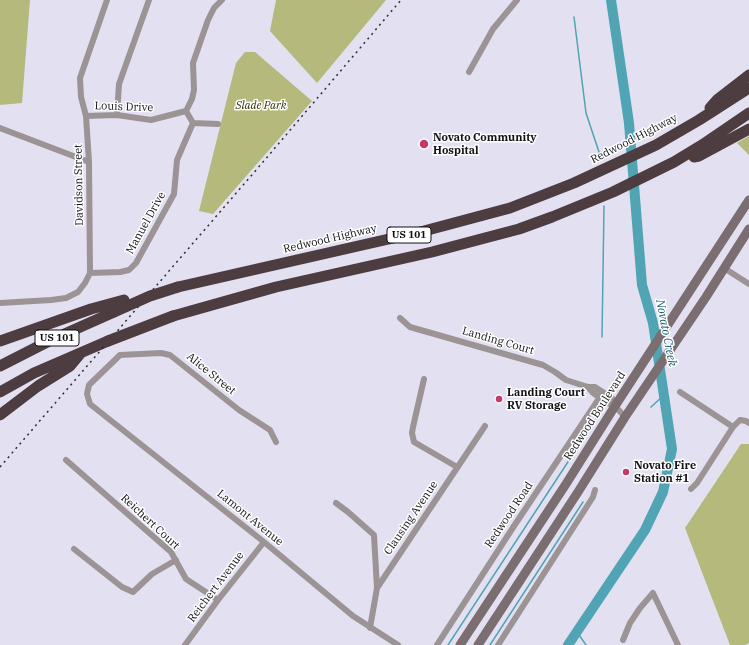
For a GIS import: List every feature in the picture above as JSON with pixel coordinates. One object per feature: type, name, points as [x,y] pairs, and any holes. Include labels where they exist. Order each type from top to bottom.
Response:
[{"type":"highway","points":[[699,120],[718,99],[749,75]]},
{"type":"highway","name":"Redwood Highway","points":[[0,366],[51,340],[150,296],[178,287],[474,218],[510,208],[545,195],[610,167],[656,144],[699,120],[749,88]]},
{"type":"highway","name":"US 101","points":[[0,392],[34,373],[83,351],[173,316],[276,287],[432,252],[486,238],[545,220],[613,192],[674,162],[702,146],[749,113]]},
{"type":"highway","points":[[674,162],[699,156],[749,129]]},
{"type":"highway","points":[[0,341],[92,309],[178,287]]},
{"type":"highway","points":[[0,415],[38,386],[70,366],[83,351]]},
{"type":"main road","name":"Redwood Boulevard","points":[[460,645],[566,484],[749,200]]},
{"type":"main road","points":[[478,645],[625,417],[749,229]]},
{"type":"main road","points":[[711,259],[724,268]]},
{"type":"street","name":"Davidson Street","points":[[90,273],[89,162],[86,116],[81,98],[80,78],[107,0]]},
{"type":"street","points":[[117,115],[119,84],[149,0]]},
{"type":"street","points":[[218,124],[193,123],[186,111],[192,99],[194,90],[193,63],[208,20],[214,8],[222,0]]},
{"type":"street","points":[[469,72],[490,34],[517,0]]},
{"type":"street","name":"Louis Drive","points":[[86,116],[117,115],[151,120],[186,111]]},
{"type":"street","name":"Manuel Drive","points":[[90,273],[120,272],[129,270],[136,263],[174,194],[177,160],[193,123]]},
{"type":"street","points":[[0,128],[89,162]]},
{"type":"street","points":[[724,268],[749,284]]},
{"type":"street","points":[[0,303],[66,298],[78,292],[85,284],[90,273]]},
{"type":"street","name":"Landing Court","points":[[400,318],[410,327],[543,365],[556,372],[566,380],[588,387],[595,386],[612,398],[615,406],[625,417]]},
{"type":"street","name":"Alice Street","points":[[90,404],[87,394],[89,386],[120,355],[155,353],[170,355],[239,410],[270,430],[276,442]]},
{"type":"street","points":[[424,380],[413,426],[412,433],[414,442],[457,467]]},
{"type":"street","name":"Landing Court","points":[[588,387],[592,392],[607,403],[615,406]]},
{"type":"street","points":[[680,392],[733,427]]},
{"type":"street","name":"Redwood Road","points":[[437,645],[507,536],[600,397]]},
{"type":"street","name":"Lamont Avenue","points":[[90,404],[264,542],[353,616],[398,645]]},
{"type":"street","points":[[691,489],[697,483],[733,427],[740,420],[749,422]]},
{"type":"street","name":"Clausing Avenue","points":[[370,628],[377,588],[484,426]]},
{"type":"street","name":"Reichert Court","points":[[66,460],[171,552],[186,579],[218,600]]},
{"type":"street","points":[[498,645],[593,498],[595,490]]},
{"type":"street","points":[[336,503],[374,535],[377,588]]},
{"type":"street","name":"Reichert Avenue","points":[[185,645],[218,600],[264,542]]},
{"type":"street","points":[[74,549],[122,587],[133,592],[152,574],[176,560]]},
{"type":"street","points":[[623,640],[630,623],[653,593],[678,645]]},
{"type":"green space","points":[[0,0],[30,0],[22,103],[0,105]]},
{"type":"green space","points":[[276,0],[386,0],[317,83],[270,31]]},
{"type":"green space","name":"Slade Park","points":[[245,52],[255,52],[312,101],[213,214],[199,211],[236,63]]},
{"type":"green space","points":[[749,136],[749,155],[737,143]]},
{"type":"green space","points":[[741,444],[749,444],[749,643],[745,645],[730,645],[685,528]]},
{"type":"waterway","name":"Novato Creek","points":[[568,645],[645,530],[663,492],[672,449],[653,323],[642,285],[629,123],[611,0]]},
{"type":"waterway","points":[[574,17],[586,113],[601,158]]},
{"type":"waterway","points":[[602,337],[604,206]]},
{"type":"waterway","points":[[651,407],[664,395]]},
{"type":"waterway","points":[[448,645],[602,410]]},
{"type":"waterway","points":[[490,645],[583,502]]},
{"type":"waterway","points":[[577,632],[586,645]]},
{"type":"railway","points":[[0,467],[401,0]]},
{"type":"place","name":"Novato Community Hospital","points":[[424,144]]},
{"type":"place","name":"Landing Court RV Storage","points":[[499,399]]},
{"type":"place","name":"Novato Fire Station #1","points":[[626,472]]}]
